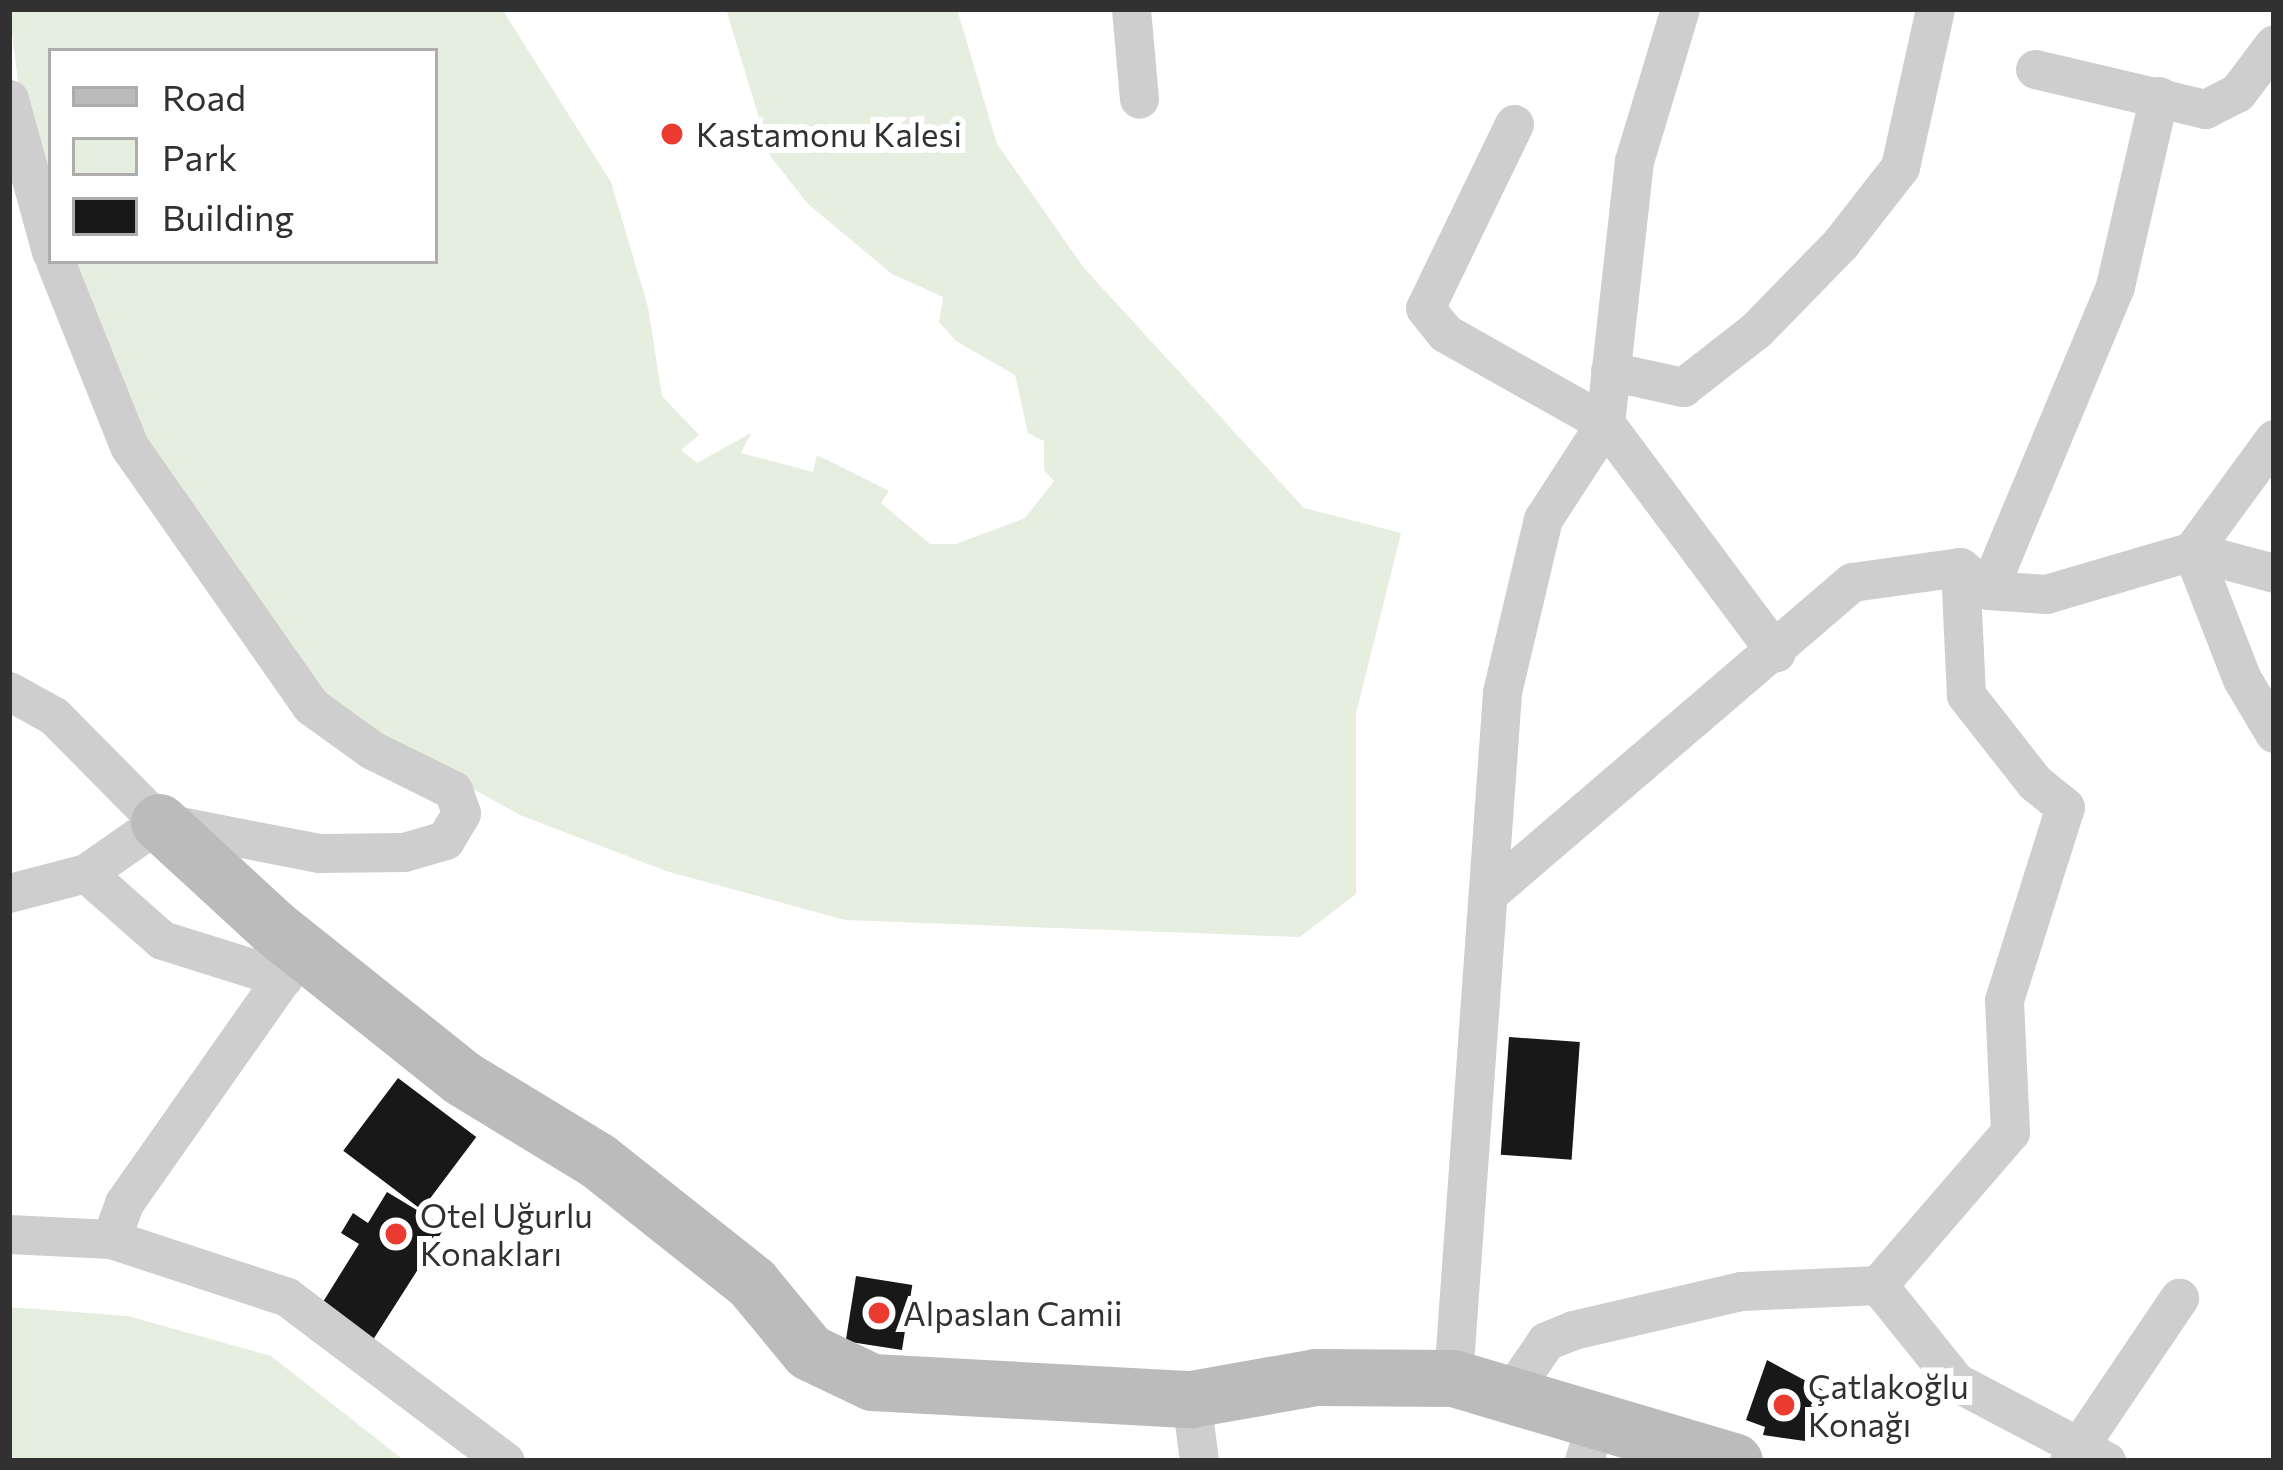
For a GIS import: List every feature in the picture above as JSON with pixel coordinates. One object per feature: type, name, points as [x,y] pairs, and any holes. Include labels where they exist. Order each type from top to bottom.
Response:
[{"type":"main road","points":[[159,821],[292,964],[462,1078],[598,1160],[752,1282],[809,1352],[872,1382],[934,1390],[1191,1399],[1316,1377],[1454,1378],[1509,1395],[1589,1441],[1735,1461]]},
{"type":"street","points":[[1131,9],[1139,99]]},
{"type":"street","points":[[1454,1378],[1502,692],[1538,540],[1604,423],[1634,160],[1680,9]]},
{"type":"street","points":[[1610,371],[1683,387],[1756,330],[1840,244],[1900,167],[1935,9]]},
{"type":"street","points":[[2035,69],[2205,110],[2237,93],[2274,44]]},
{"type":"street","points":[[1509,1395],[1546,1341],[1573,1330],[1741,1292],[1878,1285],[2010,1132],[2004,1000],[2065,807],[2035,783],[1966,695],[1974,579],[2115,286],[2159,97]]},
{"type":"street","points":[[9,99],[32,222]]},
{"type":"street","points":[[1514,124],[1425,308],[1445,333],[1604,423],[1776,652]]},
{"type":"street","points":[[9,691],[54,716],[159,821],[319,853],[382,852],[446,840],[461,813],[453,790],[372,750],[311,706],[129,446],[56,264]]},
{"type":"street","points":[[2192,551],[2274,440]]},
{"type":"street","points":[[2192,551],[2242,679],[2274,733]]},
{"type":"street","points":[[1490,893],[1852,582],[1974,579],[2046,594],[2192,551],[2274,573]]},
{"type":"street","points":[[9,893],[86,873],[159,821]]},
{"type":"street","points":[[86,873],[162,940],[292,964],[124,1204],[111,1239]]},
{"type":"street","points":[[9,1234],[111,1239],[287,1297],[505,1461]]},
{"type":"street","points":[[1878,1285],[1956,1382],[2084,1456],[2180,1298]]},
{"type":"street","points":[[1191,1399],[1199,1461]]},
{"type":"green space","points":[[9,9],[502,9],[611,182],[648,307],[662,396],[699,435],[681,450],[697,463],[751,433],[741,453],[813,472],[817,455],[889,491],[881,503],[930,544],[956,544],[1025,518],[1054,481],[1044,470],[1044,441],[1028,433],[1015,375],[956,341],[939,322],[943,297],[892,274],[808,204],[771,157],[726,9],[957,9],[997,144],[1084,268],[1304,508],[1401,533],[1356,713],[1356,894],[1300,937],[845,920],[666,871],[520,815],[350,720],[225,590],[163,496],[65,264],[438,264],[438,48],[48,48],[48,215],[26,146]]},
{"type":"green space","points":[[9,1307],[128,1316],[271,1356],[405,1461],[9,1461]]},
{"type":"building","points":[[1509,1037],[1580,1042],[1572,1160],[1501,1155]]},
{"type":"building","points":[[398,1078],[476,1137],[422,1210],[343,1151]]},
{"type":"building","points":[[387,1192],[445,1227],[371,1343],[318,1310],[359,1244],[341,1233],[353,1213],[368,1223]]},
{"type":"building","name":"Alpaslan Camii","points":[[856,1276],[912,1285],[902,1350],[846,1341]]},
{"type":"building","name":"Çatlakoğlu Konağı","points":[[1767,1360],[1823,1390],[1805,1441],[1763,1435],[1765,1427],[1746,1420]]},
{"type":"place","name":"Kastamonu Kalesi","points":[[672,134]]},
{"type":"place","name":"Otel Uğurlu Konakları","points":[[396,1234]]},
{"type":"place","name":"Alpaslan Camii","points":[[879,1313]]},
{"type":"place","name":"Çatlakoğlu Konağı","points":[[1784,1405]]}]
